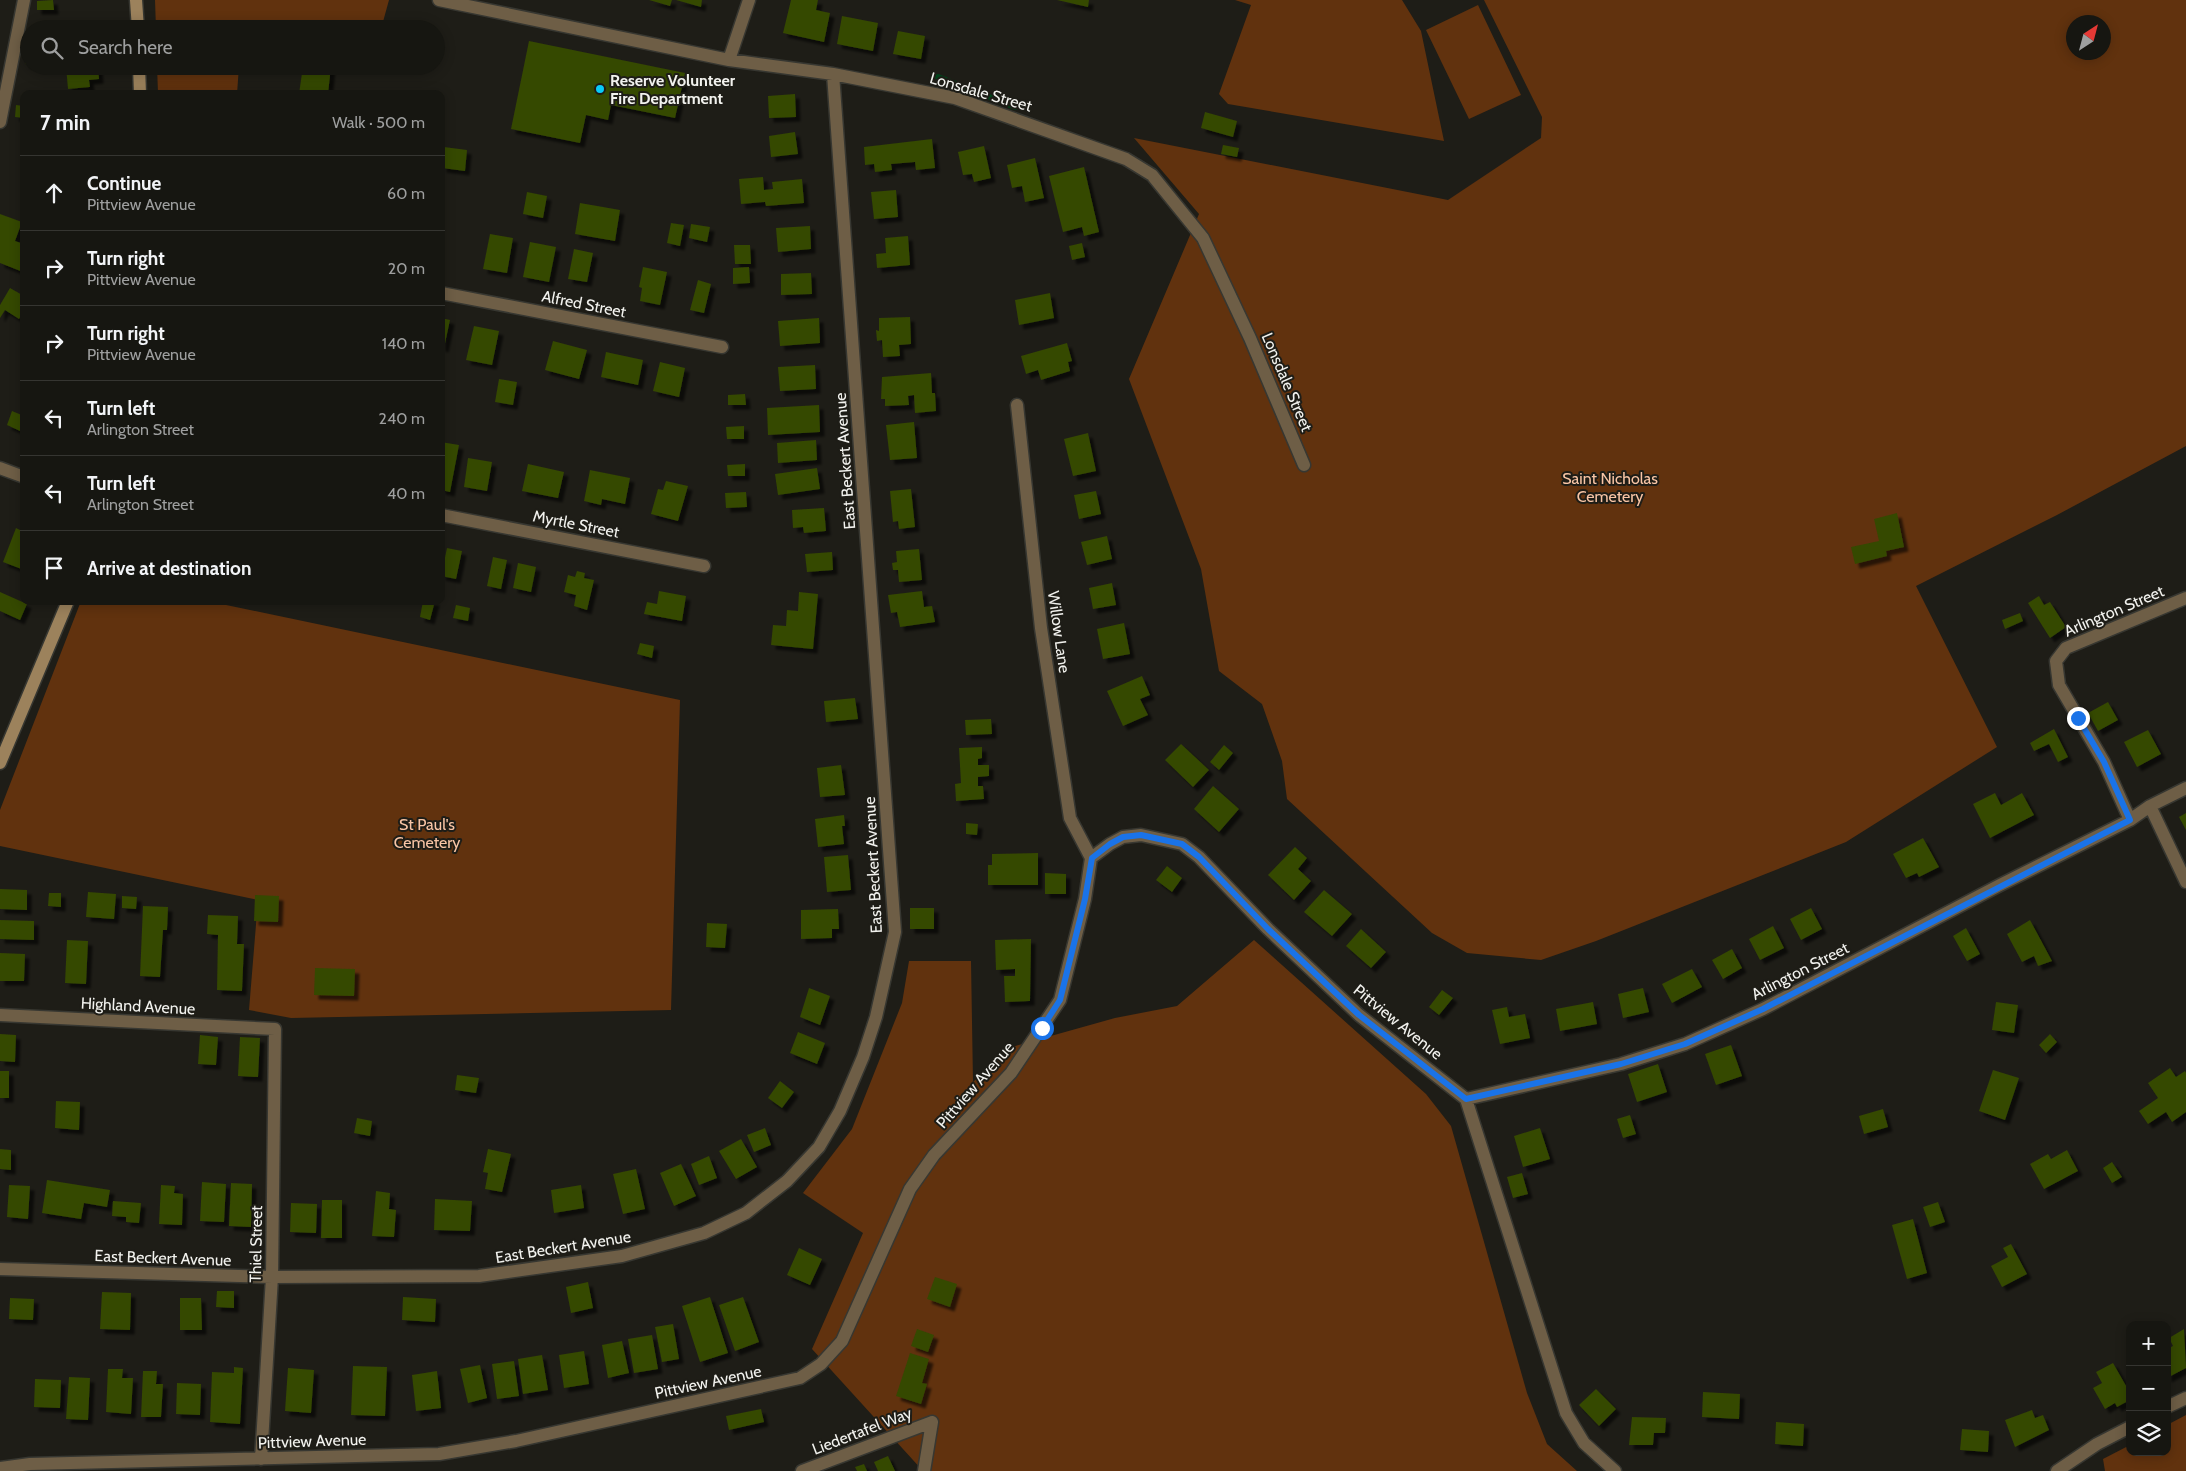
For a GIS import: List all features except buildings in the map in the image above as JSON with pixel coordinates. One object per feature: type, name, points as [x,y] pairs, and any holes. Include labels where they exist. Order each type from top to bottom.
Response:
[{"type":"street","points":[[20,20],[24,0]]},
{"type":"street","points":[[136,0],[137,20]]},
{"type":"street","name":"Lonsdale Street","points":[[439,0],[729,60],[833,74],[955,98],[1126,159],[1152,175],[1203,238],[1250,338],[1304,465]]},
{"type":"street","points":[[729,60],[749,0]]},
{"type":"street","points":[[0,122],[20,20]]},
{"type":"street","name":"East Beckert Avenue","points":[[0,1269],[272,1278],[479,1276],[622,1256],[704,1234],[746,1213],[787,1181],[819,1148],[840,1111],[863,1057],[876,1016],[896,932],[833,74]]},
{"type":"street","points":[[139,75],[140,90]]},
{"type":"street","name":"Alfred Street","points":[[445,295],[722,347]]},
{"type":"street","name":"Willow Lane","points":[[1017,405],[1041,628],[1070,818],[1092,858]]},
{"type":"street","points":[[0,468],[20,476]]},
{"type":"street","name":"Myrtle Street","points":[[445,516],[704,566]]},
{"type":"street","name":"Arlington Street","points":[[2130,820],[2104,762],[2059,685],[2056,661],[2066,648],[2186,598]]},
{"type":"street","points":[[0,763],[66,605]]},
{"type":"street","name":"Arlington Street","points":[[1466,1099],[1621,1064],[1685,1044],[1763,1009],[2130,820],[2150,806],[2186,788]]},
{"type":"street","points":[[2150,806],[2186,882]]},
{"type":"street","name":"Pittview Avenue","points":[[0,1468],[30,1464],[439,1454],[516,1441],[800,1378],[821,1364],[842,1341],[910,1189],[934,1155],[1011,1073],[1060,1000],[1085,899],[1092,858],[1123,837],[1141,835],[1182,844],[1199,857],[1268,929],[1359,1015],[1466,1099]]},
{"type":"street","name":"Highland Avenue","points":[[0,1015],[275,1029]]},
{"type":"street","name":"Thiel Street","points":[[261,1459],[272,1278],[275,1029]]},
{"type":"street","points":[[1466,1099],[1566,1413],[1584,1443],[1615,1471]]},
{"type":"street","points":[[2171,1405],[2186,1398]]},
{"type":"street","name":"Liedertafel Way","points":[[802,1471],[932,1422],[924,1471]]},
{"type":"street","points":[[2058,1471],[2097,1444],[2126,1429]]},
{"type":"green space","points":[[155,0],[389,0],[383,20],[156,20]]},
{"type":"green space","points":[[1235,0],[1402,0],[1421,31],[1444,141],[1228,104],[1219,94],[1251,5]]},
{"type":"green space","name":"Saint Nicholas Cemetery","points":[[1484,0],[2186,0],[2186,446],[2057,515],[1916,586],[1997,747],[1846,842],[1596,941],[1541,960],[1467,953],[1432,933],[1287,799],[1282,761],[1262,704],[1219,671],[1201,569],[1129,379],[1199,214],[1134,138],[1448,200],[1541,138],[1542,117]]},
{"type":"green space","points":[[1478,5],[1521,95],[1469,119],[1426,30]]},
{"type":"green space","points":[[157,75],[238,75],[237,90],[158,90]]},
{"type":"green space","name":"St Paul's Cemetery","points":[[79,605],[226,605],[680,700],[671,1010],[291,1018],[249,1010],[258,900],[0,846],[0,810]]},
{"type":"green space","points":[[1254,940],[1426,1094],[1451,1126],[1527,1393],[1547,1444],[1577,1471],[923,1471],[812,1349],[863,1233],[803,1193],[852,1129],[902,1003],[909,961],[971,961],[973,1082],[1012,1047],[1115,1018],[1177,1006]]},
{"type":"green space","points":[[2186,1415],[2186,1471],[2105,1471],[2103,1459],[2126,1447],[2126,1456],[2171,1456],[2171,1423]]},
{"type":"waterway","points":[[938,77],[1015,107]]},
{"type":"place","name":"Reserve Volunteer Fire Department","points":[[600,89]]},
{"type":"route","points":[[1042,1028],[1060,1000],[1085,899],[1092,858],[1123,837],[1141,835],[1182,844],[1199,857],[1268,929],[1359,1015],[1466,1099],[1621,1064],[1685,1044],[1763,1009],[2000,885],[2130,820],[2104,762],[2078,718]]}]
